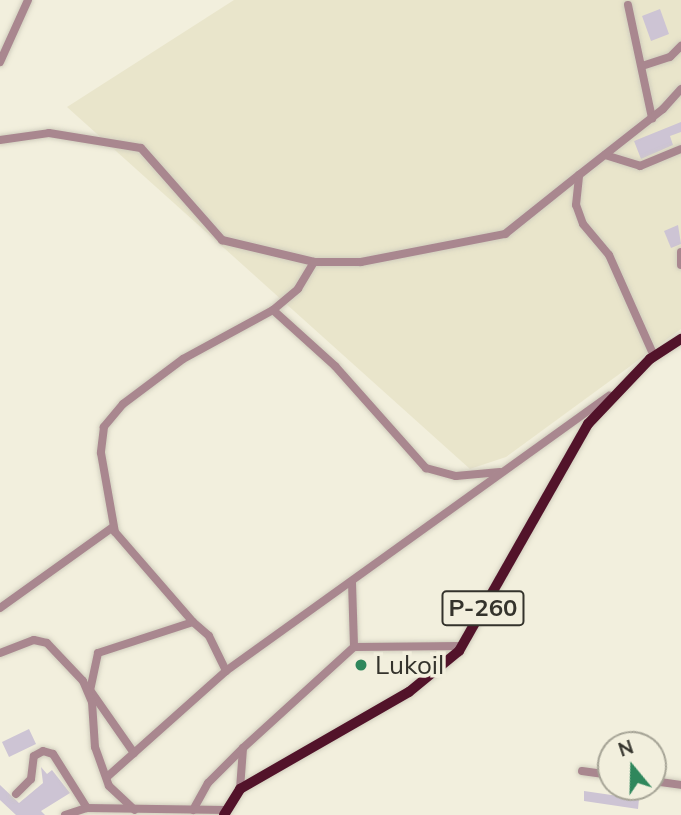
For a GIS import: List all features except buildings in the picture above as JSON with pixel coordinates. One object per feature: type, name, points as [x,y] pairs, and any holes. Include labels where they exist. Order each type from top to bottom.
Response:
[{"type":"highway","name":"Р-260","points":[[225,812],[240,789],[409,692],[462,646],[588,424],[611,395],[654,356],[681,339]]},
{"type":"street","points":[[0,62],[28,0]]},
{"type":"street","points":[[628,5],[652,118]]},
{"type":"street","points":[[642,66],[670,57],[681,46]]},
{"type":"street","points":[[0,140],[49,134],[141,148],[222,240],[314,262],[361,262],[505,234],[680,93]]},
{"type":"street","points":[[605,155],[639,166],[681,149]]},
{"type":"street","points":[[579,175],[576,205],[583,224],[609,256],[654,356]]},
{"type":"street","points":[[681,252],[681,265]]},
{"type":"street","points":[[226,671],[209,636],[193,622],[113,527],[101,439],[112,413],[183,359],[272,310],[298,289],[314,262]]},
{"type":"street","points":[[272,310],[335,366],[426,468],[464,476],[503,472]]},
{"type":"street","points":[[107,777],[226,671],[611,395]]},
{"type":"street","points":[[0,608],[113,527]]},
{"type":"street","points":[[352,582],[354,647]]},
{"type":"street","points":[[135,810],[107,777],[95,747],[90,690],[103,649],[193,622]]},
{"type":"street","points":[[0,653],[34,640],[47,643],[90,690],[134,753]]},
{"type":"street","points":[[192,810],[208,783],[354,647],[462,646]]},
{"type":"street","points":[[240,789],[243,748]]},
{"type":"street","points":[[16,794],[31,779],[34,756],[43,751],[53,754],[87,808]]},
{"type":"street","points":[[582,771],[597,773]]},
{"type":"street","points":[[65,815],[87,808],[225,812]]},
{"type":"shaded area","points":[[234,0],[681,0],[681,329],[506,457],[470,469],[67,107]]},
{"type":"place","name":"Lukoil","points":[[361,665]]}]
